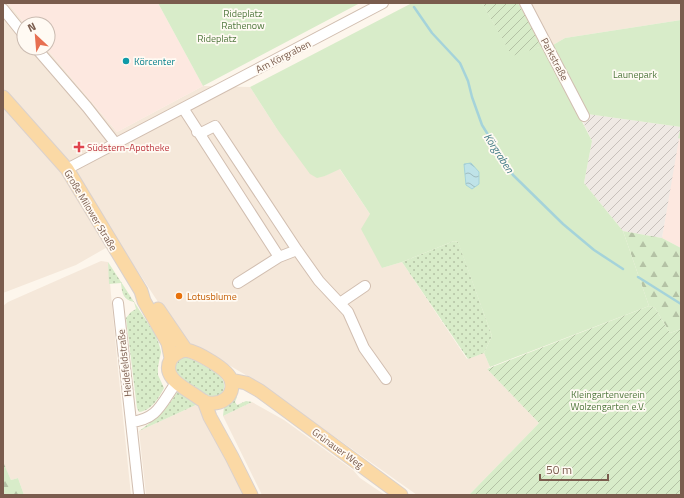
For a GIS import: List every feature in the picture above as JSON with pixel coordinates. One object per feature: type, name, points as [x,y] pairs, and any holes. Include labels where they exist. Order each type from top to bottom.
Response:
[{"type":"main road","name":"Große Milower Straße","points":[[3,97],[67,169],[141,291],[144,301],[168,343],[172,358],[169,373],[176,383]]},
{"type":"main road","name":"Große Milower Straße","points":[[141,291],[151,298],[186,350]]},
{"type":"main road","points":[[172,358],[177,353],[186,350],[192,351],[225,371],[231,380],[232,387],[230,393],[219,403],[212,404],[204,401],[176,383]]},
{"type":"main road","name":"Grünauer Weg","points":[[231,380],[246,383],[401,495]]},
{"type":"main road","name":"Grünauer Weg","points":[[230,393],[238,391],[244,392],[274,402]]},
{"type":"main road","points":[[204,401],[210,417],[251,495]]},
{"type":"main road","points":[[219,403],[218,417],[232,457]]},
{"type":"street","name":"Am Körgraben","points":[[67,169],[383,3]]},
{"type":"street","name":"Parkstraße","points":[[525,3],[584,116]]},
{"type":"street","points":[[3,9],[16,25]]},
{"type":"street","points":[[43,56],[87,107],[116,144]]},
{"type":"street","points":[[183,108],[197,132],[279,257]]},
{"type":"street","points":[[197,132],[203,132],[215,126],[319,281],[348,312],[364,348],[386,378]]},
{"type":"street","points":[[238,283],[279,257],[297,250]]},
{"type":"street","points":[[340,303],[365,286]]},
{"type":"street","name":"Heidefeldstraße","points":[[118,303],[139,495]]},
{"type":"street","points":[[131,422],[140,421],[154,414],[160,408],[176,383]]},
{"type":"shaded area","points":[[3,3],[8,3],[19,16],[16,16],[16,56],[53,56],[117,132],[203,86],[250,87],[277,129],[325,176],[339,168],[370,214],[382,268],[402,262],[467,359],[484,353],[490,367],[487,369],[539,423],[469,495],[417,495],[256,381],[198,347],[185,343],[118,241],[76,265],[3,293]]},
{"type":"shaded area","points":[[8,3],[158,3],[203,86],[117,132],[53,56],[56,56],[56,16],[19,16]]},
{"type":"shaded area","points":[[518,3],[681,3],[681,20],[565,38],[553,45],[543,46]]},
{"type":"shaded area","points":[[587,114],[681,127],[662,238],[623,231],[584,183],[592,141],[581,118]]},
{"type":"shaded area","points":[[678,138],[681,139],[681,248],[662,238]]},
{"type":"shaded area","points":[[101,261],[108,262],[131,495],[24,495],[18,478],[11,480],[3,462],[3,306],[8,302]]},
{"type":"shaded area","points":[[252,402],[284,420],[353,470],[360,478],[385,495],[262,495],[223,416]]},
{"type":"shaded area","points":[[198,404],[244,495],[146,495],[139,431]]},
{"type":"green space","name":"Rideplatz","points":[[158,3],[360,3],[203,86]]},
{"type":"green space","points":[[412,3],[482,3],[512,55],[543,46],[592,141],[584,183],[623,231],[649,306],[490,367],[484,353],[492,336],[458,242],[454,241],[402,262],[382,268],[361,229],[370,214],[340,169],[317,178],[310,174],[277,129],[250,87]]},
{"type":"green space","points":[[482,3],[518,3],[543,46],[512,56]]},
{"type":"green space","name":"Launepark","points":[[681,20],[681,127],[587,114],[553,45],[565,38]]},
{"type":"green space","points":[[681,127],[681,139],[678,138]]},
{"type":"green space","points":[[623,231],[662,238],[681,248],[681,329],[670,333],[655,308],[649,306]]},
{"type":"green space","points":[[454,241],[458,242],[459,244],[492,336],[484,353],[468,359],[402,262]]},
{"type":"green space","points":[[108,262],[155,334],[161,352],[158,375],[164,388],[160,396],[151,407],[139,412],[137,408],[126,318],[136,309],[134,302],[125,298],[121,283],[109,284]]},
{"type":"green space","name":"Kleingartenverein Wolzengarten e.V.","points":[[649,306],[655,308],[670,333],[681,329],[681,495],[469,495],[539,423],[487,369]]},
{"type":"green space","points":[[185,357],[194,360],[220,376],[224,382],[224,389],[220,394],[217,396],[208,395],[180,377],[175,367],[179,360]]},
{"type":"green space","points":[[177,392],[186,395],[198,404],[139,431],[169,405]]},
{"type":"green space","points":[[237,397],[235,402],[237,405],[246,401],[252,402],[223,416],[224,407]]},
{"type":"green space","points":[[4,464],[11,480],[18,478],[24,495],[3,495]]},
{"type":"water","points":[[471,163],[479,172],[479,184],[472,189],[466,185],[464,164]]},
{"type":"waterway","name":"Körgraben","points":[[414,7],[432,33],[460,63],[468,81],[482,125],[513,175],[563,224],[594,250],[623,269]]},
{"type":"waterway","name":"Körgraben","points":[[638,277],[681,304]]},
{"type":"place","name":"Körcenter","points":[[126,61]]},
{"type":"place","name":"Südstern-Apotheke","points":[[79,147]]},
{"type":"place","name":"Lotusblume","points":[[179,296]]},
{"type":"park label","name":"Rideplatz Rathenow","points":[[243,18]]}]
